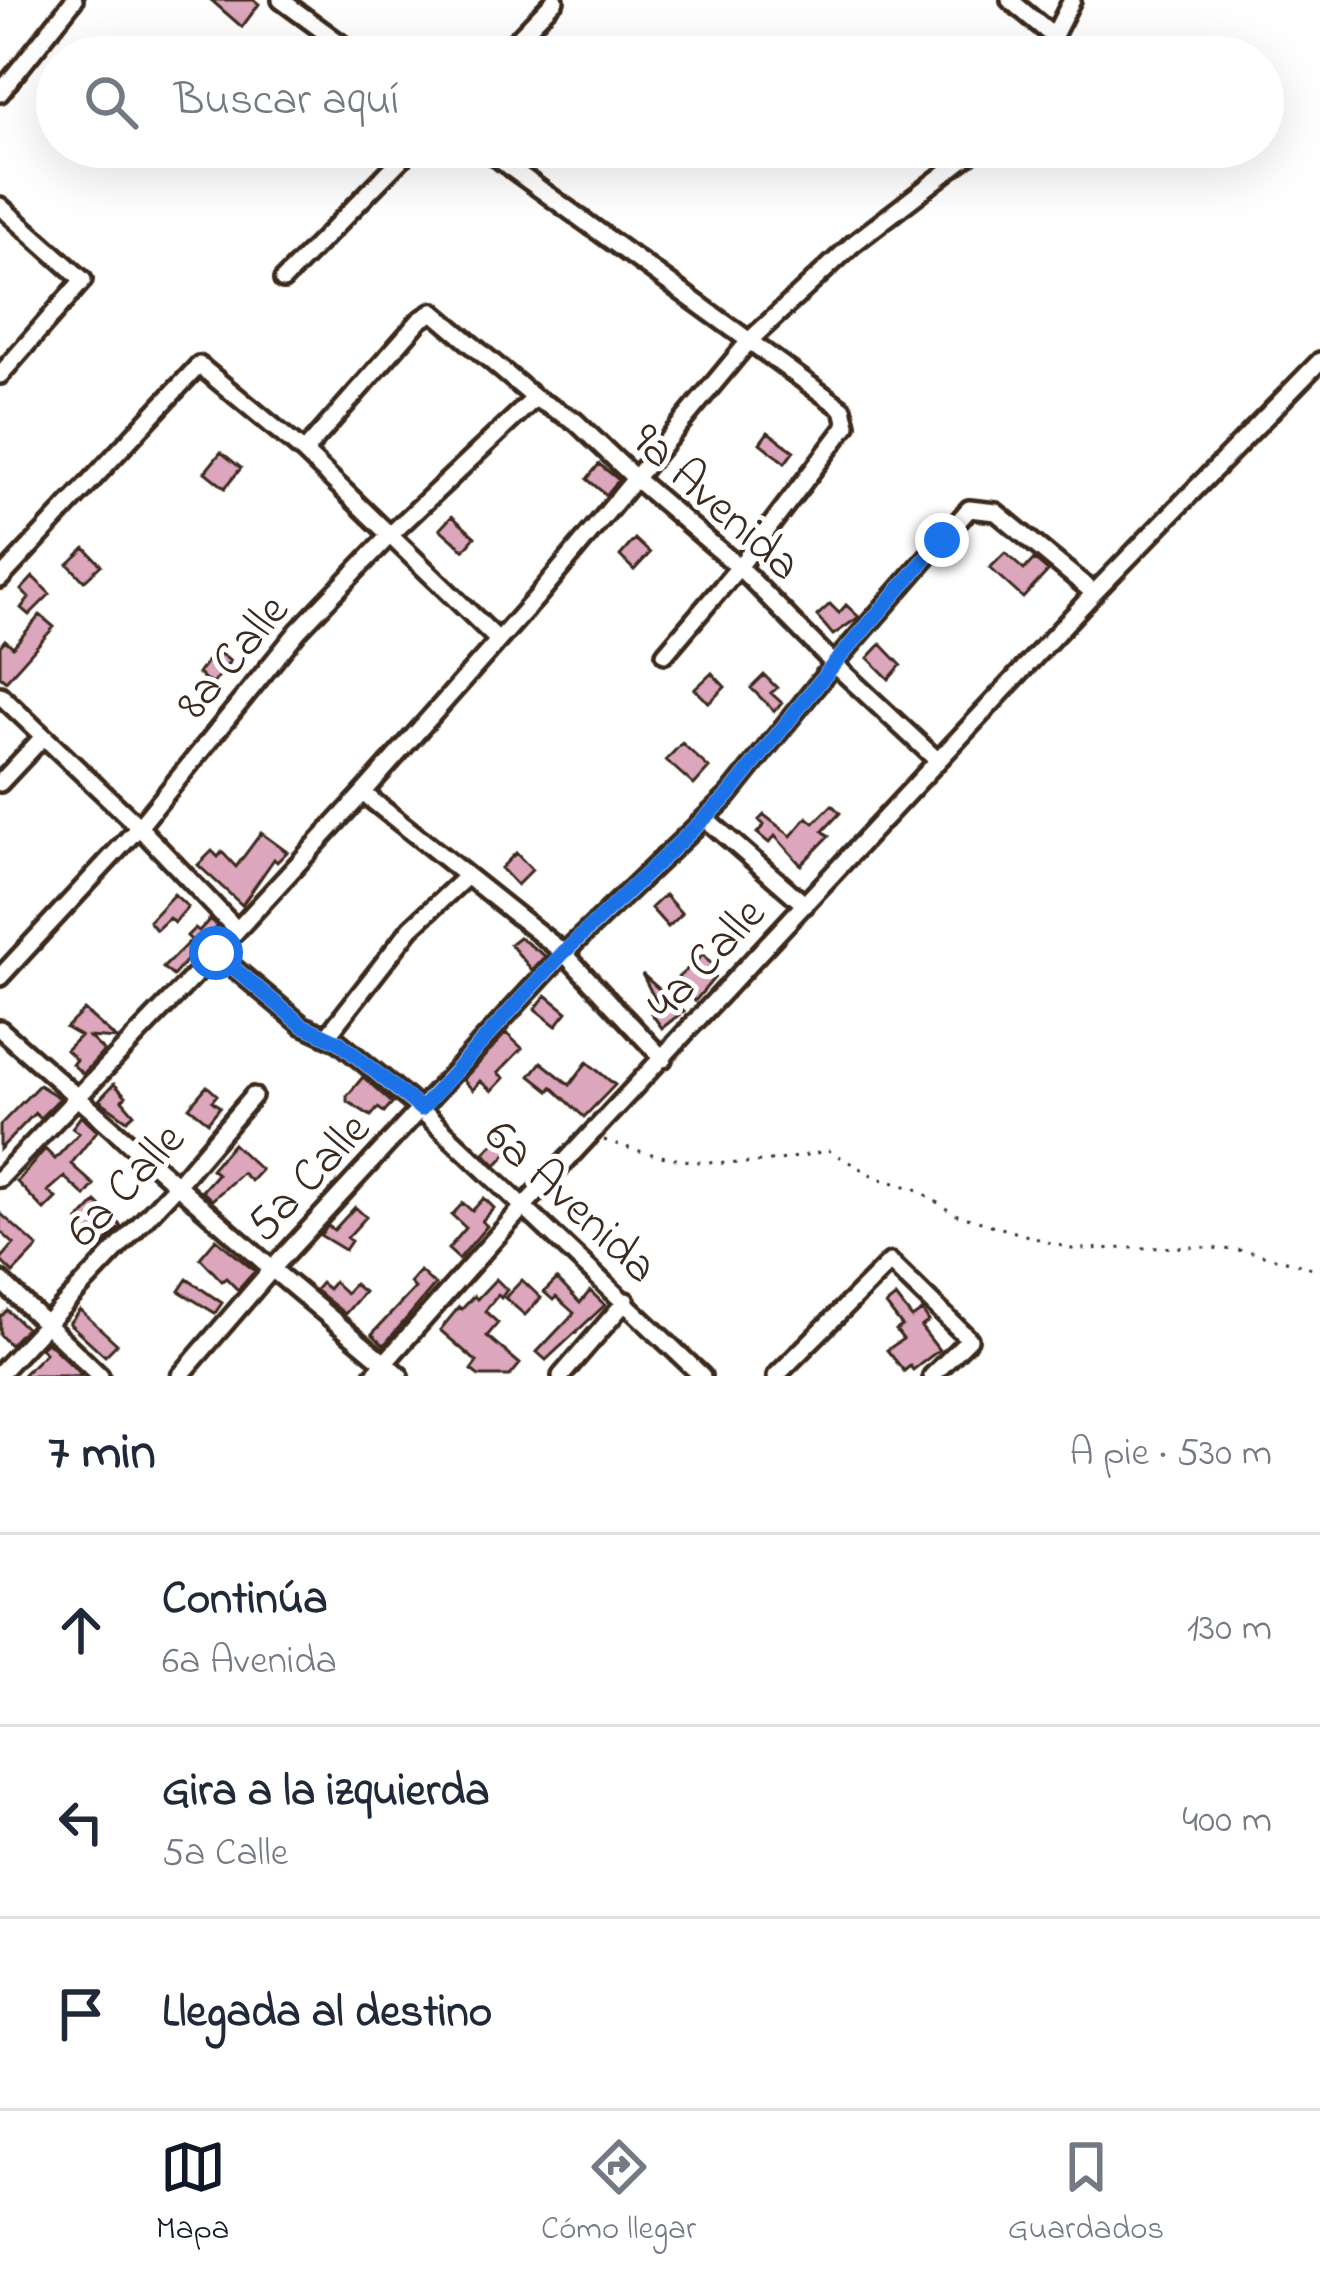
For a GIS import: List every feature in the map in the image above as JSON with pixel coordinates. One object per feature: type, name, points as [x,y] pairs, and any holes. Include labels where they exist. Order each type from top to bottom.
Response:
[{"type":"street","points":[[45,36],[74,0]]},
{"type":"street","points":[[281,0],[330,36]]},
{"type":"street","points":[[520,36],[555,0]]},
{"type":"street","points":[[1010,0],[1053,36]]},
{"type":"street","points":[[1054,36],[1072,0]]},
{"type":"street","points":[[0,93],[36,48]]},
{"type":"street","points":[[283,280],[392,168]]},
{"type":"street","points":[[511,168],[843,409],[847,425],[739,567],[665,654]]},
{"type":"street","points":[[0,1178],[363,793],[637,480],[750,340],[853,244],[952,168]]},
{"type":"street","points":[[0,206],[82,280],[0,375]]},
{"type":"street","name":"9a Avenida","points":[[304,452],[420,320],[433,312],[535,398],[574,421],[739,567],[938,761]]},
{"type":"street","name":"4a Calle","points":[[379,1370],[523,1207],[1094,593],[1320,361]]},
{"type":"street","points":[[0,579],[200,365],[304,452],[498,640]]},
{"type":"street","name":"8a Calle","points":[[0,977],[139,826],[298,631],[535,398]]},
{"type":"street","name":"5a Calle","points":[[180,1376],[272,1269],[563,953],[728,796],[834,664],[969,509],[996,512],[1094,593]]},
{"type":"street","points":[[0,695],[139,826],[237,930]]},
{"type":"street","points":[[0,783],[44,737]]},
{"type":"street","points":[[363,793],[563,953],[663,1059]]},
{"type":"street","points":[[705,818],[805,905]]},
{"type":"street","points":[[328,1036],[411,928],[466,876]]},
{"type":"street","name":"6a Avenida","points":[[216,953],[302,1025],[328,1036],[421,1109],[702,1376]]},
{"type":"street","points":[[0,1029],[379,1370],[400,1376]]},
{"type":"street","name":"6a Calle","points":[[0,1373],[176,1186],[253,1096]]},
{"type":"street","points":[[776,1376],[890,1262],[969,1340],[932,1376]]},
{"type":"street","points":[[0,1280],[100,1376]]},
{"type":"street","points":[[561,1376],[626,1301]]},
{"type":"path","points":[[591,1135],[656,1158],[731,1165],[791,1160],[827,1150],[877,1178],[919,1190],[954,1214],[1072,1249],[1201,1247],[1248,1251],[1320,1270]]},
{"type":"building","points":[[211,0],[254,0],[259,4],[242,27]]},
{"type":"building","points":[[768,432],[794,451],[785,463],[760,443]]},
{"type":"building","points":[[221,452],[241,468],[225,488],[205,472]]},
{"type":"building","points":[[599,464],[619,480],[606,495],[587,479]]},
{"type":"building","points":[[452,516],[475,537],[464,550],[440,529]]},
{"type":"building","points":[[635,539],[650,553],[634,570],[620,556]]},
{"type":"building","points":[[85,548],[101,565],[84,581],[68,564]]},
{"type":"building","points":[[1005,553],[1024,570],[1034,559],[1048,571],[1023,598],[990,568]]},
{"type":"building","points":[[33,577],[50,594],[29,615],[21,608],[29,598],[21,590]]},
{"type":"building","points":[[830,604],[839,613],[846,605],[859,617],[833,635],[817,616]]},
{"type":"building","points":[[40,615],[54,627],[6,681],[0,676],[0,646],[5,640],[13,647]]},
{"type":"building","points":[[881,644],[901,665],[889,679],[868,658]]},
{"type":"building","points":[[215,650],[230,661],[212,685],[198,674]]},
{"type":"building","points":[[712,673],[725,687],[709,703],[695,689]]},
{"type":"building","points":[[764,675],[777,688],[771,693],[782,703],[774,711],[751,688]]},
{"type":"building","points":[[682,743],[709,768],[694,785],[666,760]]},
{"type":"building","points":[[832,805],[840,813],[823,831],[829,836],[801,865],[775,836],[769,843],[757,833],[764,825],[759,820],[764,815],[791,836],[807,817],[814,823]]},
{"type":"building","points":[[261,833],[287,852],[277,862],[274,859],[242,905],[198,865],[212,851],[218,857],[222,852],[236,867]]},
{"type":"building","points":[[516,853],[532,870],[517,885],[501,868]]},
{"type":"building","points":[[174,894],[188,907],[174,923],[169,918],[156,930],[149,921]]},
{"type":"building","points":[[665,895],[682,914],[668,927],[651,908]]},
{"type":"building","points":[[210,919],[217,926],[173,976],[163,968],[191,940],[187,936]]},
{"type":"building","points":[[519,937],[545,956],[532,970],[510,944]]},
{"type":"building","points":[[703,955],[714,967],[710,971],[715,977],[695,1001],[675,980]]},
{"type":"building","points":[[642,974],[684,1011],[662,1028],[651,1013],[659,1007]]},
{"type":"building","points":[[546,995],[567,1012],[556,1026],[535,1009]]},
{"type":"building","points":[[84,1010],[117,1039],[89,1037],[104,1051],[83,1074],[66,1050],[80,1036],[66,1028]]},
{"type":"building","points":[[506,1033],[522,1048],[498,1073],[504,1078],[492,1091],[480,1081],[473,1090],[463,1080]]},
{"type":"building","points":[[541,1062],[570,1085],[587,1062],[615,1085],[584,1117],[552,1087],[549,1091],[530,1076]]},
{"type":"building","points":[[363,1077],[392,1103],[384,1112],[378,1108],[371,1116],[347,1101]]},
{"type":"building","points":[[114,1084],[134,1114],[127,1120],[99,1100]]},
{"type":"building","points":[[39,1085],[60,1098],[40,1118],[35,1113],[0,1149],[0,1125]]},
{"type":"building","points":[[207,1086],[217,1095],[212,1101],[220,1107],[208,1122],[189,1107]]},
{"type":"building","points":[[81,1116],[97,1131],[71,1164],[94,1185],[85,1196],[64,1177],[48,1191],[56,1198],[44,1210],[17,1182],[45,1149],[55,1159],[79,1133],[72,1128]]},
{"type":"building","points":[[504,1133],[515,1145],[496,1165],[484,1153]]},
{"type":"building","points":[[233,1144],[261,1170],[251,1181],[242,1173],[212,1200],[202,1191],[217,1174],[211,1169]]},
{"type":"building","points":[[484,1198],[494,1208],[482,1221],[487,1226],[459,1259],[448,1249],[466,1228],[452,1215],[463,1203],[472,1211]]},
{"type":"building","points":[[96,1202],[121,1226],[103,1245],[78,1221]]},
{"type":"building","points":[[355,1207],[366,1217],[347,1238],[351,1241],[345,1250],[320,1235],[328,1226],[334,1230]]},
{"type":"building","points":[[0,1213],[38,1247],[13,1273],[0,1260],[14,1244],[0,1231]]},
{"type":"building","points":[[216,1239],[255,1271],[238,1290],[200,1258]]},
{"type":"building","points":[[420,1271],[435,1285],[384,1345],[372,1334],[415,1288],[410,1283]]},
{"type":"building","points":[[187,1279],[222,1303],[215,1313],[179,1291]]},
{"type":"building","points":[[496,1279],[507,1290],[485,1311],[498,1323],[487,1336],[520,1364],[510,1376],[479,1376],[471,1370],[477,1362],[440,1330],[459,1307],[474,1296],[477,1299]]},
{"type":"building","points":[[557,1279],[580,1303],[590,1291],[605,1305],[546,1360],[537,1352],[574,1313],[544,1292]]},
{"type":"building","points":[[522,1280],[541,1298],[525,1315],[505,1298]]},
{"type":"building","points":[[334,1282],[346,1293],[354,1284],[364,1292],[345,1314],[315,1290],[321,1283],[328,1289]]},
{"type":"building","points":[[896,1297],[912,1318],[922,1311],[929,1321],[921,1327],[939,1350],[913,1370],[910,1366],[904,1371],[887,1350],[903,1339],[896,1330],[902,1326],[886,1305]]},
{"type":"building","points":[[7,1310],[26,1328],[10,1345],[0,1335],[0,1317]]},
{"type":"building","points":[[80,1310],[117,1344],[105,1356],[69,1323]]},
{"type":"building","points":[[47,1342],[83,1376],[22,1376],[45,1353],[40,1348]]},
{"type":"route","points":[[216,953],[302,1025],[339,1042],[421,1109],[563,953],[728,796],[942,540]]}]
